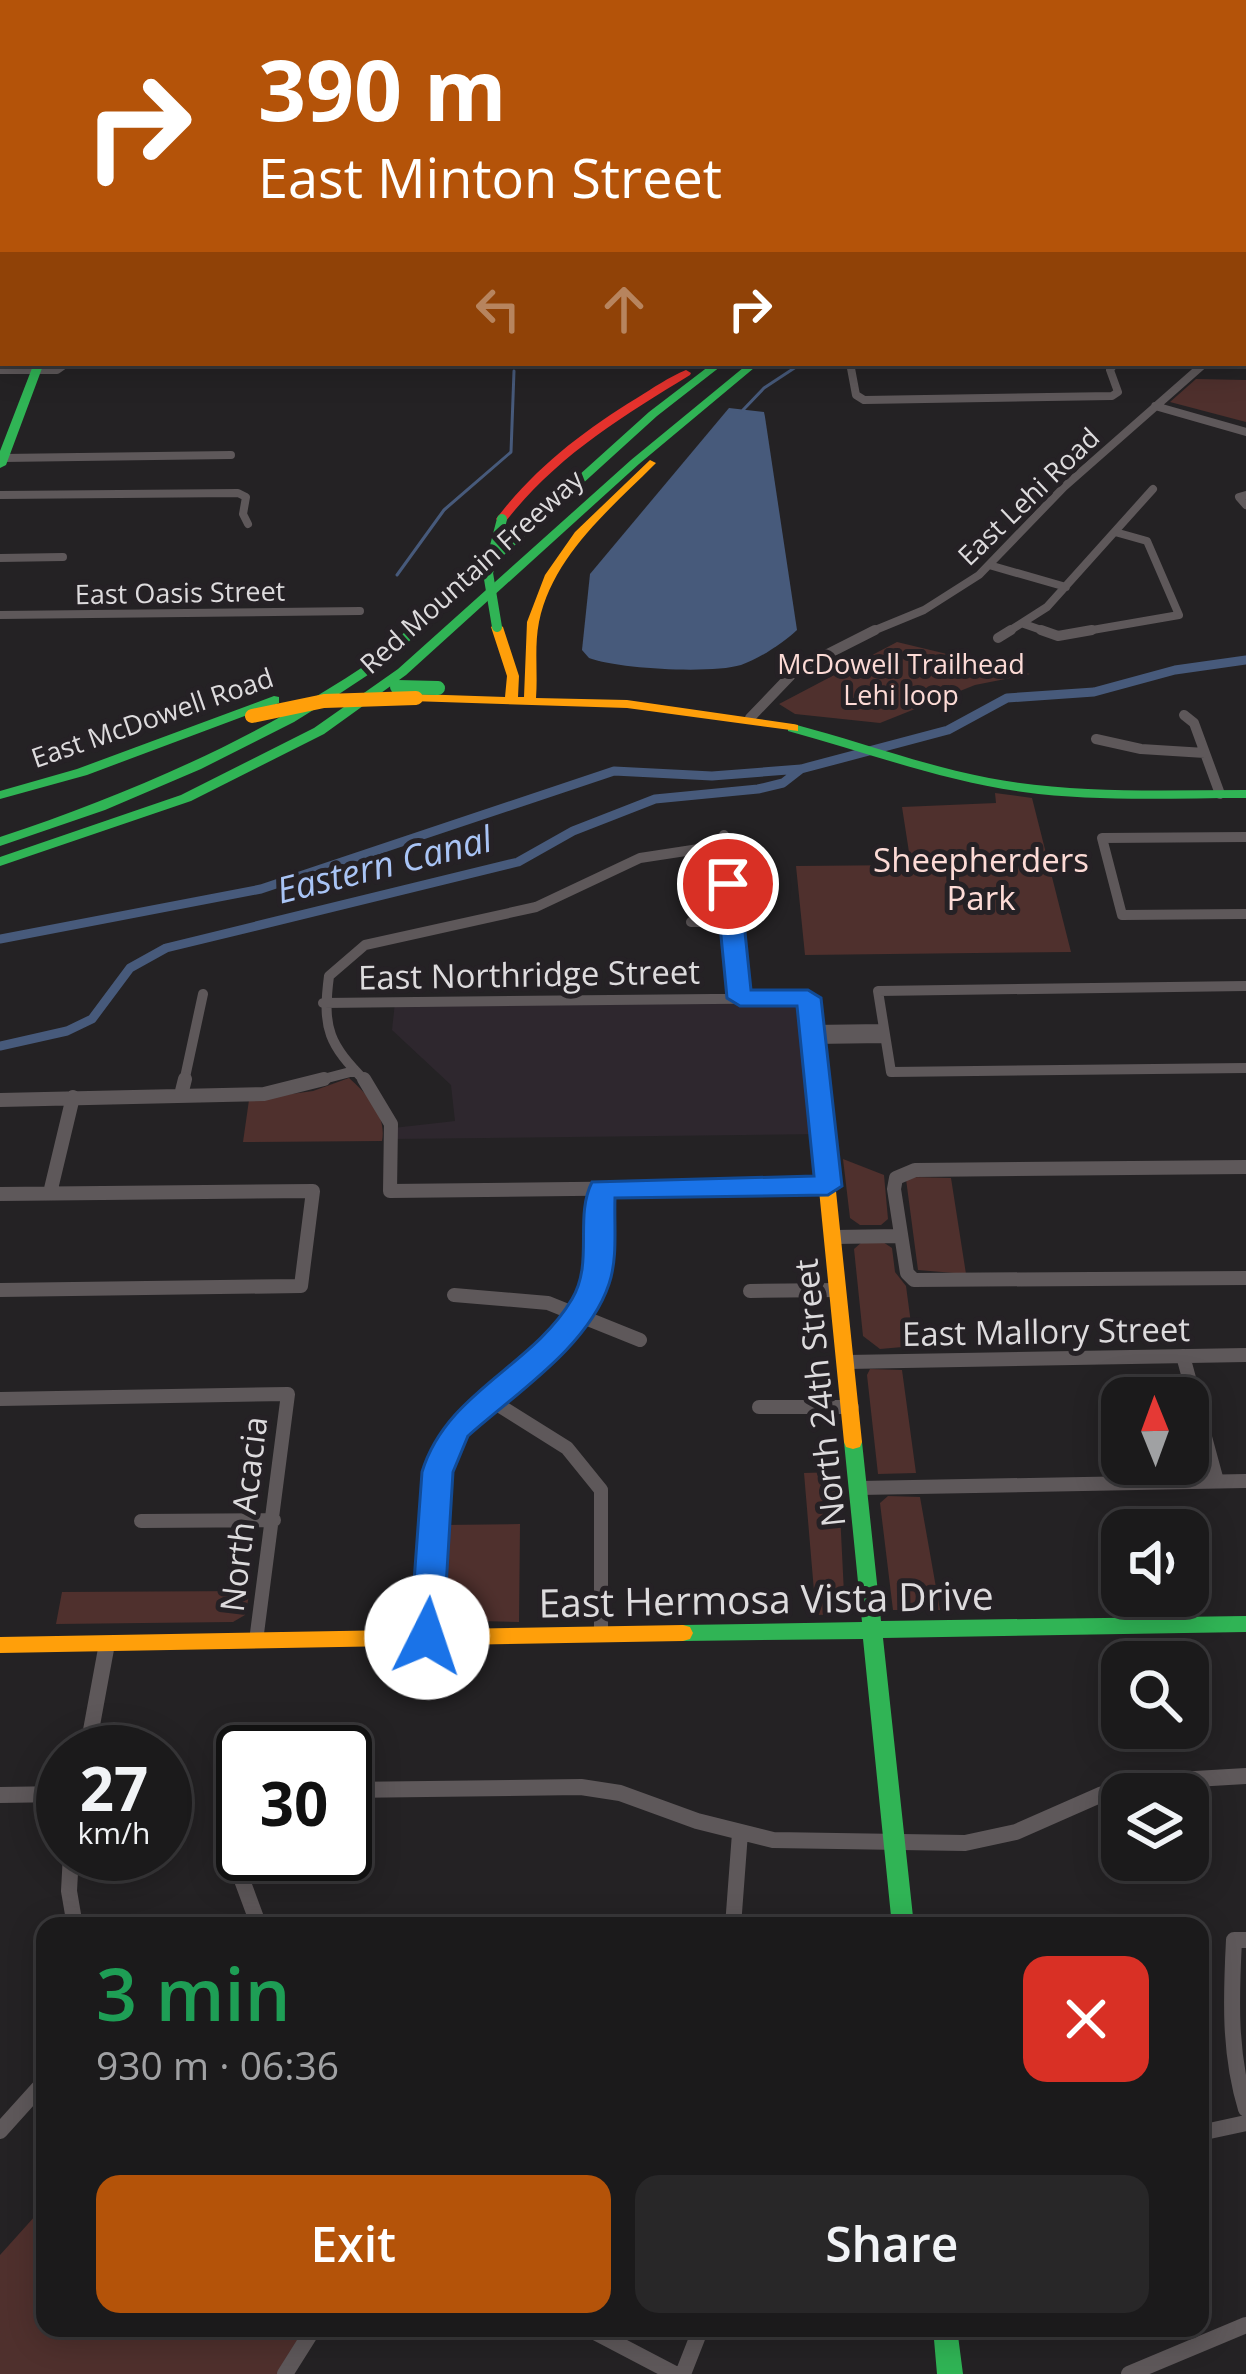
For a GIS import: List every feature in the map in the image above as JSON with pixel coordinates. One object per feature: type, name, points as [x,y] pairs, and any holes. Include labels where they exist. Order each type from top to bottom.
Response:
[{"type":"main road","points":[[1,461],[38,366]]},
{"type":"main road","points":[[521,693],[501,639],[487,578],[492,542],[502,519],[525,484],[561,452],[697,366]]},
{"type":"main road","name":"Red Mountain Freeway","points":[[0,842],[105,809],[191,774],[332,696],[379,662],[653,414],[716,366]]},
{"type":"main road","points":[[521,693],[533,619],[556,562],[750,367]]},
{"type":"main road","name":"Red Mountain Freeway","points":[[0,862],[209,788],[274,757],[357,706],[410,665],[678,421],[750,367]]},
{"type":"main road","name":"East McDowell Road","points":[[0,795],[82,772],[210,720],[274,700],[359,688],[521,693]]},
{"type":"main road","name":"East McDowell Road","points":[[0,805],[90,781],[251,716],[324,701],[521,693],[647,693],[736,709],[749,718],[886,756],[1031,789],[1099,795],[1246,794]]},
{"type":"main road","name":"North 24th Street","points":[[808,998],[902,1917]]},
{"type":"main road","name":"East Hermosa Vista Drive","points":[[0,1645],[1246,1624]]},
{"type":"main road","points":[[946,2337],[950,2374]]},
{"type":"street","points":[[0,370],[38,366]]},
{"type":"street","points":[[851,366],[856,395],[864,400],[1112,396],[1118,392],[1112,366]]},
{"type":"street","name":"East Lehi Road","points":[[749,718],[796,670],[924,610],[989,565],[1064,487],[1202,366]]},
{"type":"street","points":[[1157,405],[1246,428]]},
{"type":"street","points":[[1,461],[232,455]]},
{"type":"street","points":[[998,638],[1024,624],[1066,587],[1153,489]]},
{"type":"street","points":[[0,495],[244,494],[243,514],[248,524]]},
{"type":"street","points":[[1024,624],[1058,636],[1179,615],[1147,541],[1115,532]]},
{"type":"street","points":[[0,558],[63,556]]},
{"type":"street","points":[[989,565],[1066,587]]},
{"type":"street","name":"East Oasis Street","points":[[0,615],[360,611]]},
{"type":"street","points":[[1184,715],[1194,722],[1220,794]]},
{"type":"street","points":[[1096,739],[1141,749],[1205,753]]},
{"type":"street","points":[[1246,838],[1102,838],[1122,914],[1246,914]]},
{"type":"street","points":[[740,998],[724,840],[640,858],[536,908],[364,945],[329,976],[323,1003],[328,1042],[381,1101],[393,1127],[390,1191],[828,1186]]},
{"type":"street","points":[[691,922],[731,922]]},
{"type":"street","points":[[1246,986],[878,991],[890,1072],[1246,1067]]},
{"type":"street","points":[[181,1095],[203,994]]},
{"type":"street","name":"East Northridge Street","points":[[323,1003],[808,998]]},
{"type":"street","points":[[813,1034],[885,1034]]},
{"type":"street","points":[[0,1100],[264,1094],[354,1071]]},
{"type":"street","points":[[50,1193],[73,1097]]},
{"type":"street","points":[[1246,1167],[904,1172],[894,1189],[907,1273],[914,1280],[1246,1278]]},
{"type":"street","points":[[427,1637],[438,1472],[453,1435],[560,1337],[578,1314],[594,1286],[599,1264],[602,1189]]},
{"type":"street","points":[[0,1194],[313,1191],[301,1286],[0,1290]]},
{"type":"street","points":[[834,1237],[901,1236]]},
{"type":"street","points":[[750,1291],[839,1291]]},
{"type":"street","points":[[454,1295],[522,1298],[578,1314],[640,1340]]},
{"type":"street","name":"East Mallory Street","points":[[847,1363],[1246,1355]]},
{"type":"street","points":[[1184,1356],[1216,1481]]},
{"type":"street","name":"North Acacia","points":[[0,1399],[288,1394],[256,1641]]},
{"type":"street","points":[[489,1399],[557,1442],[592,1471],[601,1490],[602,1634]]},
{"type":"street","points":[[759,1408],[852,1407]]},
{"type":"street","points":[[437,1429],[453,1435]]},
{"type":"street","points":[[860,1488],[1246,1481]]},
{"type":"street","points":[[141,1521],[274,1520]]},
{"type":"street","points":[[92,1725],[106,1643]]},
{"type":"street","points":[[372,1790],[581,1787],[660,1804],[773,1840],[965,1843],[1016,1832],[1100,1795],[1144,1782],[1246,1776]]},
{"type":"street","points":[[0,1795],[36,1794]]},
{"type":"street","points":[[733,1917],[740,1833]]},
{"type":"street","points":[[70,1881],[73,1917]]},
{"type":"street","points":[[242,1881],[256,1917]]},
{"type":"street","points":[[1240,1940],[1232,2072],[1246,2109]]},
{"type":"street","points":[[0,2131],[36,2091]]},
{"type":"street","points":[[1209,2131],[1246,2123]]},
{"type":"street","points":[[1129,2374],[1246,2325]]},
{"type":"street","points":[[285,2374],[308,2337]]},
{"type":"street","points":[[605,2337],[679,2374],[697,2337]]},
{"type":"shaded area","points":[[808,998],[824,1134],[393,1139],[393,1128],[455,1121],[451,1085],[392,1030],[395,1002]]},
{"type":"green space","points":[[1196,379],[1246,380],[1246,422],[1170,402]]},
{"type":"green space","name":"McDowell Trailhead Lehi loop","points":[[897,642],[1030,674],[975,685],[880,723],[795,714],[779,704]]},
{"type":"green space","name":"Sheepherders Park","points":[[995,793],[1032,798],[1071,952],[805,955],[796,866],[911,865],[902,807],[996,803]]},
{"type":"green space","points":[[349,1078],[379,1114],[382,1141],[243,1142],[249,1100],[313,1091]]},
{"type":"green space","points":[[843,1159],[884,1175],[888,1219],[881,1225],[860,1225],[850,1218]]},
{"type":"green space","points":[[951,1178],[966,1274],[918,1270],[906,1179]]},
{"type":"green space","points":[[862,1242],[883,1242],[892,1248],[895,1272],[906,1286],[914,1346],[880,1349],[863,1336],[854,1249]]},
{"type":"green space","points":[[870,1369],[902,1370],[916,1473],[878,1474]]},
{"type":"green space","points":[[838,1472],[845,1614],[816,1615],[804,1473]]},
{"type":"green space","points":[[888,1496],[920,1497],[940,1610],[893,1610],[880,1503]]},
{"type":"green space","points":[[520,1524],[519,1622],[439,1620],[443,1525]]},
{"type":"green space","points":[[250,1591],[245,1615],[233,1622],[56,1624],[62,1592]]},
{"type":"green space","points":[[36,2215],[36,2337],[308,2337],[285,2374],[0,2374],[0,2255]]},
{"type":"water","points":[[729,408],[764,412],[797,630],[755,659],[727,668],[642,667],[589,658],[582,650],[590,574]]},
{"type":"waterway","points":[[743,410],[764,388],[797,366]]},
{"type":"waterway","points":[[397,575],[444,510],[511,452],[514,371]]},
{"type":"waterway","points":[[801,769],[948,730],[1007,698],[1094,692],[1175,670],[1246,660]]},
{"type":"waterway","points":[[0,939],[261,889],[614,771],[712,776],[801,769]]},
{"type":"waterway","name":"Eastern Canal","points":[[0,1046],[67,1031],[92,1019],[130,968],[166,948],[518,862],[573,831],[655,799],[758,789],[783,783],[801,769]]},
{"type":"traffic: fast","points":[[0,465],[38,366]]},
{"type":"traffic: fast","points":[[0,842],[197,767],[335,692],[379,662],[653,414],[716,366]]},
{"type":"traffic: fast","points":[[0,862],[186,798],[319,731],[402,672],[635,462],[751,366]]},
{"type":"traffic: fast","points":[[497,627],[488,573],[502,519]]},
{"type":"traffic: fast","points":[[397,687],[438,688]]},
{"type":"traffic: fast","points":[[0,795],[82,772],[274,700]]},
{"type":"traffic: fast","points":[[793,728],[939,771],[1021,787],[1117,794],[1246,794]]},
{"type":"traffic: fast","points":[[853,1442],[902,1917]]},
{"type":"traffic: fast","points":[[683,1633],[1246,1624]]},
{"type":"traffic: fast","points":[[946,2337],[950,2374]]},
{"type":"traffic: slow","points":[[530,698],[533,622],[551,575],[596,516],[650,463]]},
{"type":"traffic: slow","points":[[497,627],[513,676],[511,698]]},
{"type":"traffic: slow","points":[[416,698],[627,704],[793,728]]},
{"type":"traffic: slow","points":[[252,716],[324,701],[416,698]]},
{"type":"traffic: slow","points":[[808,998],[853,1442]]},
{"type":"traffic: slow","points":[[0,1645],[683,1633]]},
{"type":"traffic: jam","points":[[502,519],[563,454],[686,373]]},
{"type":"route","points":[[427,1637],[438,1472],[445,1448],[457,1428],[560,1337],[578,1314],[594,1286],[599,1264],[602,1189],[828,1186],[808,998],[740,998],[728,884]]}]
